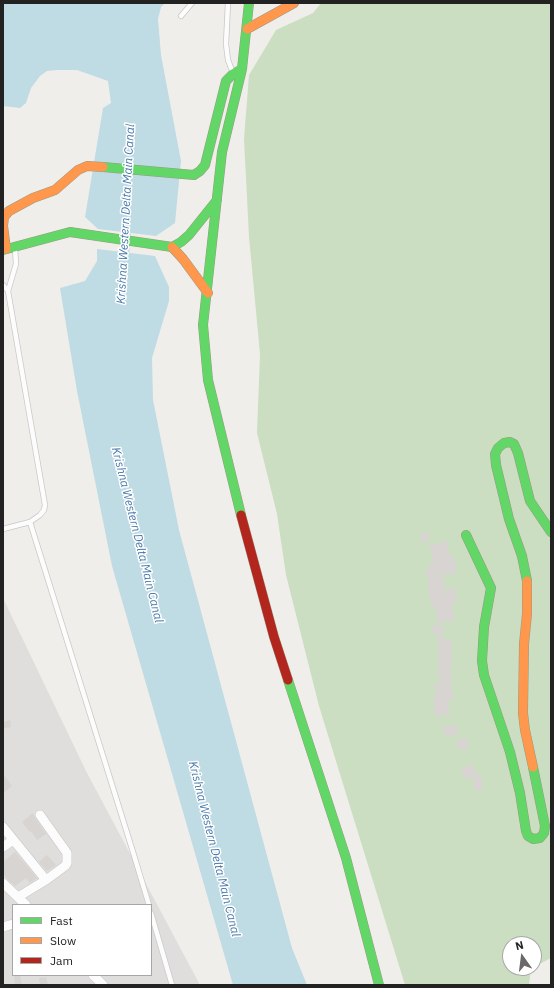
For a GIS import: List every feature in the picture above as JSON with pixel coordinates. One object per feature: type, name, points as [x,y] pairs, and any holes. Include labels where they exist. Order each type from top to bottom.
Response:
[{"type":"street","points":[[249,3],[242,69],[222,152],[208,293],[203,325],[208,380],[233,485],[274,637],[346,858],[379,985]]},
{"type":"street","points":[[247,29],[294,3]]},
{"type":"street","points":[[217,200],[189,235],[181,242],[168,246],[92,234],[64,232],[51,237],[8,248],[3,226],[4,217],[9,211],[32,198],[51,192],[58,188],[78,170],[87,166],[194,175],[200,172],[205,165],[226,81],[233,74],[242,69]]},
{"type":"street","points":[[168,246],[183,259],[208,293]]},
{"type":"street","points":[[466,535],[491,588],[484,627],[482,661],[484,675],[510,752],[520,793],[526,831],[528,836],[533,839],[540,838],[544,833],[545,826],[525,730],[523,713],[524,644],[528,589],[522,556],[509,519],[496,465],[495,454],[498,448],[504,443],[510,442],[514,444],[518,453],[530,501],[551,532]]},
{"type":"street","points":[[18,897],[46,880],[65,866],[67,862],[67,853],[40,815]]},
{"type":"street","points":[[3,827],[46,880]]},
{"type":"street","points":[[3,847],[13,840]]},
{"type":"street","points":[[3,883],[25,904]]},
{"type":"street","points":[[94,976],[103,985]]},
{"type":"lane","points":[[181,16],[192,3]]},
{"type":"lane","points":[[228,3],[226,44],[228,60],[233,74]]},
{"type":"lane","points":[[8,248],[16,264],[8,291]]},
{"type":"lane","points":[[3,285],[8,291],[45,505],[44,510],[30,522],[3,529]]},
{"type":"lane","points":[[30,522],[149,904]]},
{"type":"lane","points":[[152,916],[172,985]]},
{"type":"shaded area","points":[[3,598],[86,771],[200,985],[3,985]]},
{"type":"green space","points":[[321,3],[551,3],[551,958],[542,963],[542,936],[502,936],[502,976],[530,976],[529,985],[405,985],[319,706],[286,575],[277,514],[257,433],[260,354],[249,237],[244,139],[249,75],[276,30],[313,13]]},
{"type":"water","points":[[3,3],[165,3],[161,7],[158,19],[161,55],[181,161],[175,223],[156,236],[98,229],[85,217],[103,108],[111,103],[108,81],[77,70],[47,71],[40,76],[31,88],[26,103],[20,108],[3,106]]},
{"type":"water","points":[[97,249],[155,256],[169,287],[169,301],[152,358],[153,400],[179,530],[292,948],[307,985],[233,985],[112,566],[77,391],[60,288],[85,281],[97,261]]},
{"type":"building","points":[[428,532],[430,540],[422,542],[420,534]]},
{"type":"building","points":[[447,541],[450,557],[454,557],[457,573],[442,575],[445,590],[455,588],[457,602],[452,603],[455,620],[438,623],[435,606],[433,607],[431,604],[427,584],[429,583],[426,568],[431,567],[430,561],[433,561],[429,545]]},
{"type":"building","points":[[438,623],[441,623],[445,640],[451,640],[452,664],[450,664],[452,678],[450,678],[454,699],[448,700],[450,714],[435,716],[433,697],[436,696],[434,684],[440,683],[438,667],[438,632],[432,633],[431,627],[438,625]]},
{"type":"building","points":[[10,720],[11,727],[3,729],[3,722]]},
{"type":"building","points":[[457,725],[458,734],[445,736],[443,727]]},
{"type":"building","points":[[467,738],[468,748],[458,750],[457,740]]},
{"type":"building","points":[[471,764],[480,778],[482,778],[482,790],[474,791],[473,776],[466,780],[460,770]]},
{"type":"building","points":[[3,774],[12,786],[3,793]]},
{"type":"building","points":[[33,813],[46,834],[37,840],[22,822]]},
{"type":"building","points":[[15,852],[37,878],[30,883],[26,878],[15,886],[3,873],[3,862]]},
{"type":"building","points":[[47,855],[56,865],[47,871],[39,862]]},
{"type":"building","points":[[14,976],[20,976],[22,985],[15,985]]},
{"type":"building","points":[[46,977],[48,985],[40,985],[39,978]]},
{"type":"waterway","name":"Krishna Western Delta Main Canal","points":[[124,265],[126,234]]},
{"type":"traffic: fast","points":[[241,515],[208,380],[203,325],[222,152],[242,69],[249,3]]},
{"type":"traffic: fast","points":[[103,167],[194,175],[200,171],[205,165],[226,81],[233,74],[242,69]]},
{"type":"traffic: fast","points":[[3,250],[70,232],[172,247],[189,235],[217,200]]},
{"type":"traffic: fast","points":[[527,581],[522,556],[509,519],[496,465],[495,454],[498,448],[504,443],[510,442],[514,444],[518,453],[530,501],[551,532]]},
{"type":"traffic: fast","points":[[466,535],[491,588],[484,627],[482,661],[484,675],[510,752],[520,793],[526,831],[528,836],[533,839],[540,838],[544,833],[545,826],[533,767]]},
{"type":"traffic: fast","points":[[288,680],[346,858],[379,985]]},
{"type":"traffic: slow","points":[[247,29],[294,3]]},
{"type":"traffic: slow","points":[[6,249],[3,226],[4,217],[9,211],[33,198],[55,190],[78,170],[87,166],[103,167]]},
{"type":"traffic: slow","points":[[172,247],[183,259],[208,293]]},
{"type":"traffic: slow","points":[[527,581],[523,713],[533,767]]},
{"type":"traffic: jam","points":[[241,515],[274,637],[288,680]]}]
